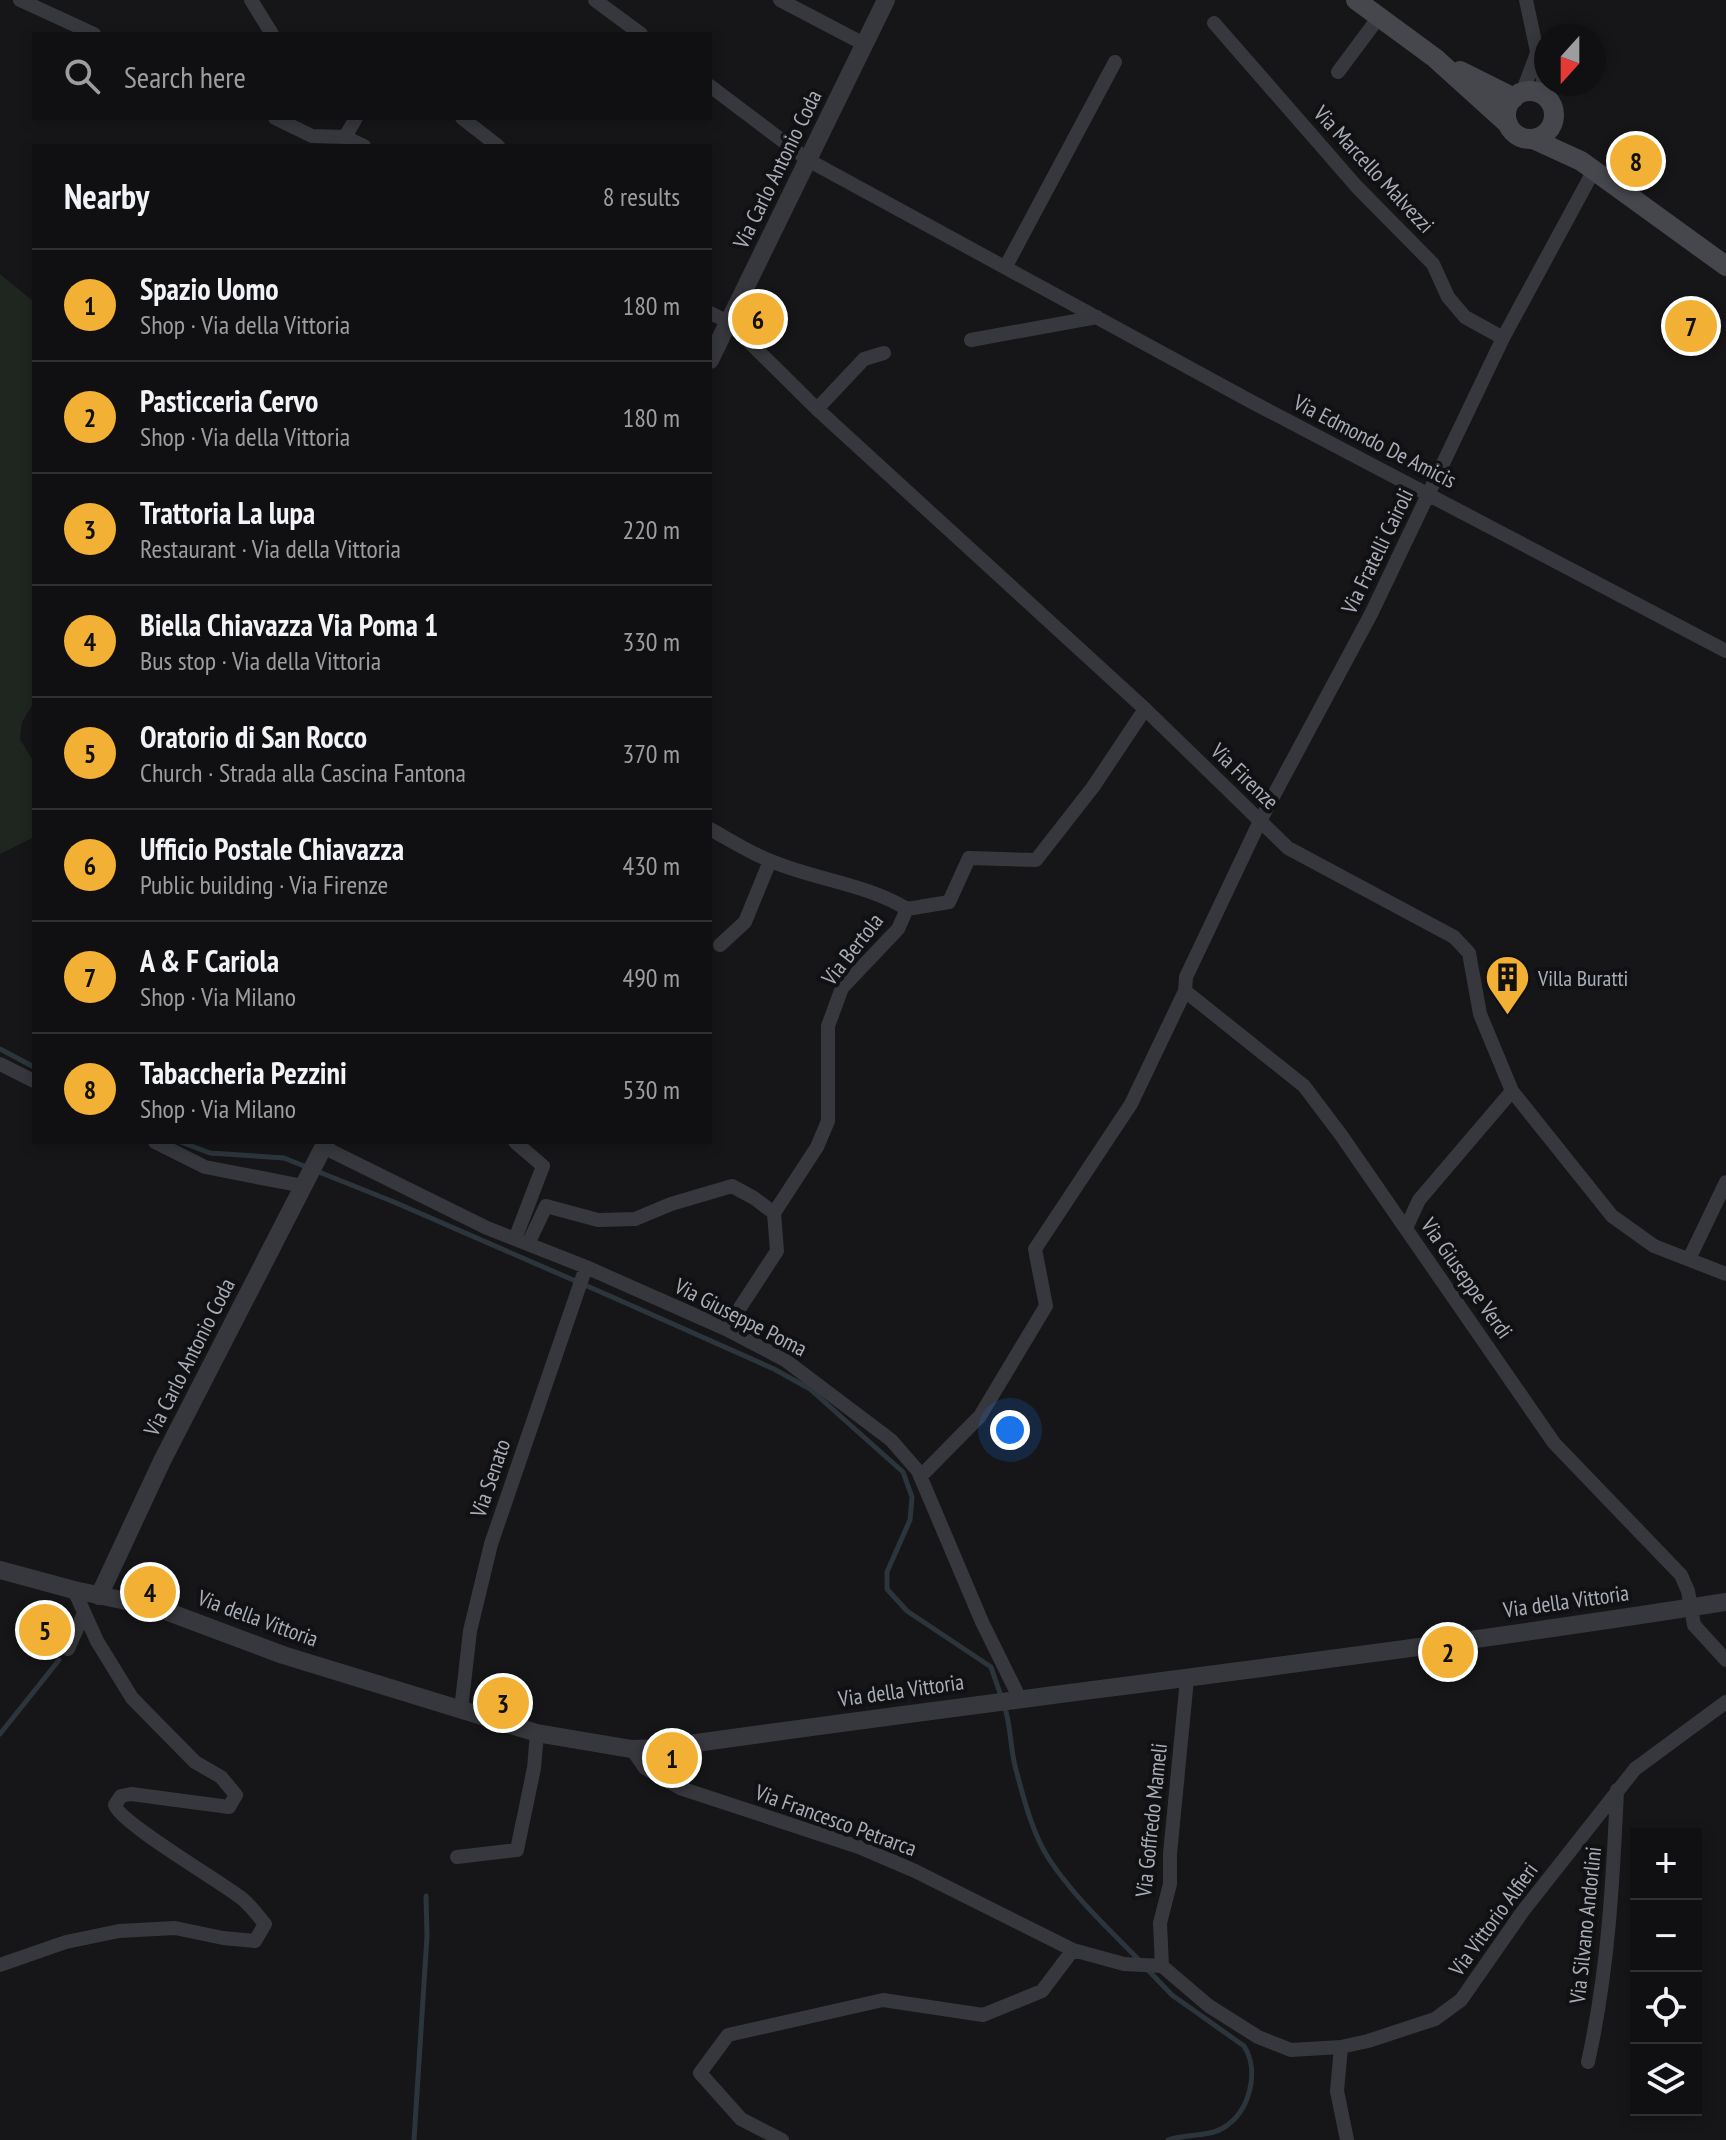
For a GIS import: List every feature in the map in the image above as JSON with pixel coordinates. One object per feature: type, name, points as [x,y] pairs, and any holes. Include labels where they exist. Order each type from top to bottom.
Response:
[{"type":"main road","points":[[1356,0],[1435,58],[1518,136],[1533,139],[1587,166],[1726,266]]},
{"type":"main road","points":[[1435,58],[1518,95],[1536,92],[1547,98],[1553,109],[1553,122],[1546,134],[1533,139]]},
{"type":"main road","points":[[1508,124],[1507,110],[1518,95]]},
{"type":"main road","points":[[1553,122],[1587,166]]},
{"type":"street","points":[[20,0],[90,32]]},
{"type":"street","points":[[251,0],[271,32]]},
{"type":"street","points":[[595,0],[638,32]]},
{"type":"street","points":[[780,0],[864,44]]},
{"type":"street","name":"Via Carlo Antonio Coda","points":[[712,356],[886,0]]},
{"type":"street","points":[[1526,0],[1534,39]]},
{"type":"street","points":[[1338,72],[1379,17]]},
{"type":"street","name":"Via Marcello Malvezzi","points":[[1214,23],[1357,187],[1433,264],[1448,297],[1465,317],[1503,338]]},
{"type":"street","points":[[1518,95],[1534,60]]},
{"type":"street","points":[[1006,266],[1115,62]]},
{"type":"street","name":"Via Edmondo De Amicis","points":[[712,88],[808,160],[1252,402],[1726,651]]},
{"type":"street","points":[[278,120],[310,141],[345,137],[360,144]]},
{"type":"street","points":[[345,137],[355,120]]},
{"type":"street","points":[[465,120],[495,144]]},
{"type":"street","name":"Via Fratelli Cairoli","points":[[1260,821],[1371,614],[1587,166]]},
{"type":"street","name":"Via Firenze","points":[[712,314],[729,322],[817,409],[1145,709],[1288,848],[1454,937],[1469,953],[1480,1014],[1512,1091],[1612,1216],[1654,1246],[1726,1274]]},
{"type":"street","points":[[971,340],[1097,317]]},
{"type":"street","points":[[817,409],[864,359],[884,353]]},
{"type":"street","name":"Via Bertola","points":[[774,1213],[817,1147],[828,1121],[828,1026],[842,988],[898,929],[907,909],[949,902],[969,858],[1036,860],[1093,787],[1145,709]]},
{"type":"street","points":[[921,1476],[980,1416],[1046,1306],[1035,1249],[1131,1104],[1185,991],[1186,977],[1260,821]]},
{"type":"street","points":[[712,830],[770,861],[884,895],[907,909]]},
{"type":"street","points":[[720,945],[745,922],[770,861]]},
{"type":"street","name":"Via Giuseppe Verdi","points":[[1185,991],[1304,1086],[1554,1443],[1681,1575],[1688,1591],[1694,1625],[1726,1660]]},
{"type":"street","points":[[0,1064],[32,1080]]},
{"type":"street","points":[[1406,1228],[1419,1200],[1512,1091]]},
{"type":"street","points":[[159,1144],[205,1167],[303,1186]]},
{"type":"street","points":[[517,1144],[543,1166],[521,1242]]},
{"type":"street","name":"Via Carlo Antonio Coda","points":[[99,1596],[162,1461],[324,1145]]},
{"type":"street","name":"Via Giuseppe Poma","points":[[324,1145],[487,1228],[586,1267],[726,1329],[797,1369],[891,1440],[921,1476],[1013,1699]]},
{"type":"street","points":[[1689,1259],[1726,1182]]},
{"type":"street","points":[[521,1242],[546,1206],[598,1220],[635,1219],[671,1204],[732,1186],[774,1213],[777,1251],[726,1329]]},
{"type":"street","name":"Via Senato","points":[[461,1710],[470,1631],[491,1544],[586,1267]]},
{"type":"street","name":"Via della Vittoria","points":[[0,1570],[155,1607],[283,1655],[537,1733],[632,1749],[661,1748],[1013,1699],[1187,1679],[1726,1602]]},
{"type":"street","points":[[0,1965],[66,1942],[119,1931],[175,1928],[255,1941],[265,1924],[243,1899],[129,1823],[116,1811],[115,1805],[121,1796],[131,1794],[229,1807],[236,1795],[221,1777],[195,1762],[132,1698],[97,1641],[74,1590]]},
{"type":"street","points":[[68,1649],[84,1613]]},
{"type":"street","name":"Via Goffredo Mameli","points":[[1162,1966],[1160,1923],[1170,1884],[1170,1854],[1187,1679]]},
{"type":"street","name":"Via Vittorio Alfieri","points":[[1162,1966],[1209,2006],[1258,2037],[1291,2050],[1341,2047],[1435,2019],[1461,2000],[1523,1911],[1635,1769],[1726,1702]]},
{"type":"street","points":[[457,1857],[517,1850],[534,1768],[537,1733]]},
{"type":"street","name":"Via Francesco Petrarca","points":[[632,1749],[645,1768],[680,1788],[859,1847],[915,1871],[1073,1950]]},
{"type":"street","name":"Via Silvano Andorlini","points":[[1588,2062],[1600,2006],[1611,1915],[1617,1790]]},
{"type":"street","points":[[782,2140],[741,2119],[700,2073],[728,2035],[883,2000],[983,2015],[1042,1991],[1073,1950],[1124,1964],[1162,1966]]},
{"type":"street","points":[[1341,2047],[1337,2091],[1347,2140]]},
{"type":"shaded area","points":[[0,274],[32,300],[32,705],[22,722],[20,739],[32,760],[32,838],[0,854]]},
{"type":"waterway","points":[[0,1049],[32,1066]]},
{"type":"waterway","points":[[186,1144],[210,1153],[284,1158],[610,1296],[774,1369],[810,1389],[903,1472],[912,1497],[910,1520],[887,1572],[887,1589],[907,1611],[991,1667],[1001,1696]]},
{"type":"waterway","points":[[0,1734],[59,1660]]},
{"type":"waterway","points":[[1004,1705],[1021,1790],[1043,1849],[1081,1900],[1140,1961]]},
{"type":"waterway","points":[[414,2140],[427,1936],[426,1896]]},
{"type":"waterway","points":[[1147,1969],[1172,1995],[1244,2046],[1251,2067],[1252,2079],[1246,2102],[1232,2121],[1210,2133],[1168,2140]]},
{"type":"place","name":"Tabaccheria Pezzini","points":[[1636,161]]},
{"type":"place","name":"Ufficio Postale Chiavazza","points":[[758,319]]},
{"type":"place","name":"A & F Cariola","points":[[1691,326]]},
{"type":"place","name":"Villa Buratti","points":[[1507,1017]]},
{"type":"place","name":"Biella Chiavazza Via Poma 1","points":[[150,1592]]},
{"type":"place","name":"Oratorio di San Rocco","points":[[45,1630]]},
{"type":"place","name":"Pasticceria Cervo","points":[[1448,1652]]},
{"type":"place","name":"Trattoria La lupa","points":[[503,1703]]},
{"type":"place","name":"Spazio Uomo","points":[[672,1758]]}]
